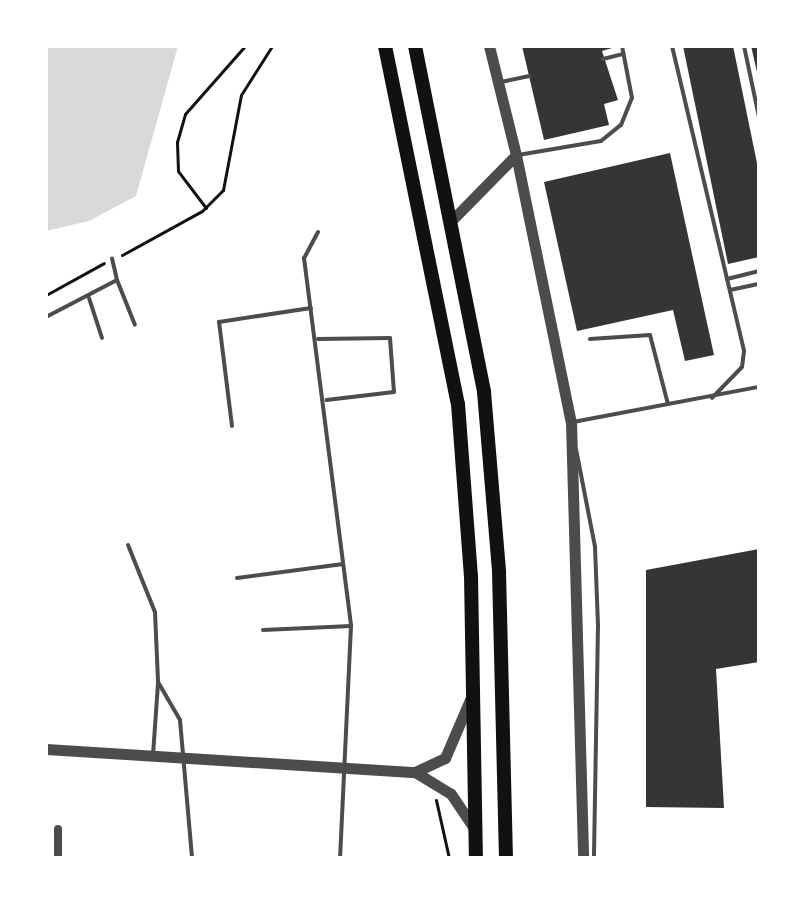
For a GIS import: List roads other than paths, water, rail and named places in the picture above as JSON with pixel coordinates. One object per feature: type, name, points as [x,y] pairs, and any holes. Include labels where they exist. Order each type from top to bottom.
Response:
[{"type":"highway","points":[[385,46],[458,404],[473,692],[476,858]]},
{"type":"highway","points":[[415,46],[454,218],[496,509],[506,858]]},
{"type":"street","points":[[489,46],[516,155],[571,422],[583,858]]},
{"type":"street","points":[[454,218],[516,155]]},
{"type":"street","points":[[415,772],[445,758],[473,692]]},
{"type":"street","points":[[46,749],[415,772],[441,784],[476,831]]},
{"type":"street","points":[[58,829],[58,858]]},
{"type":"lane","points":[[516,155],[601,141],[621,125],[632,98],[622,46]]},
{"type":"lane","points":[[672,46],[744,351],[742,367],[712,399]]},
{"type":"lane","points":[[744,46],[759,117]]},
{"type":"lane","points":[[603,59],[623,54]]},
{"type":"lane","points":[[497,83],[529,76]]},
{"type":"lane","points":[[318,232],[304,251],[326,400],[351,626],[349,768],[340,858]]},
{"type":"lane","points":[[112,259],[135,325]]},
{"type":"lane","points":[[727,279],[759,271]]},
{"type":"lane","points":[[46,317],[89,298],[117,280]]},
{"type":"lane","points":[[730,290],[759,284]]},
{"type":"lane","points":[[89,298],[102,338]]},
{"type":"lane","points":[[232,426],[219,322],[311,308]]},
{"type":"lane","points":[[590,339],[650,335],[668,404]]},
{"type":"lane","points":[[317,339],[390,338],[394,392],[326,400]]},
{"type":"lane","points":[[594,858],[596,578],[571,422],[712,399],[759,387]]},
{"type":"lane","points":[[128,545],[155,612],[158,682],[153,758]]},
{"type":"lane","points":[[237,578],[343,564]]},
{"type":"lane","points":[[263,630],[351,626]]},
{"type":"lane","points":[[158,682],[180,720],[192,858]]}]
